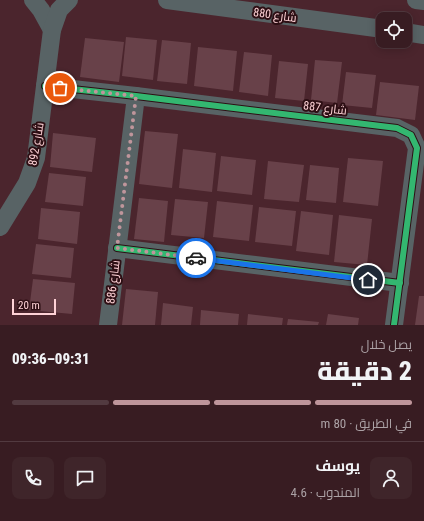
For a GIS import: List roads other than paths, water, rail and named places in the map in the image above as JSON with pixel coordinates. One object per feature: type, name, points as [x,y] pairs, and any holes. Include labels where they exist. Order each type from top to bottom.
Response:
[{"type":"street","points":[[34,0],[52,30]]},
{"type":"street","name":"شارع 892","points":[[0,228],[32,172],[36,158],[52,30],[59,10],[69,0]]},
{"type":"street","name":"شارع 880","points":[[166,0],[376,28]]},
{"type":"street","points":[[416,0],[424,1]]},
{"type":"street","points":[[412,33],[424,35]]},
{"type":"street","name":"شارع 887","points":[[45,86],[397,128],[411,135],[417,148],[394,325]]},
{"type":"street","name":"شارع 886","points":[[108,325],[136,96]]},
{"type":"street","points":[[117,248],[400,284]]}]
